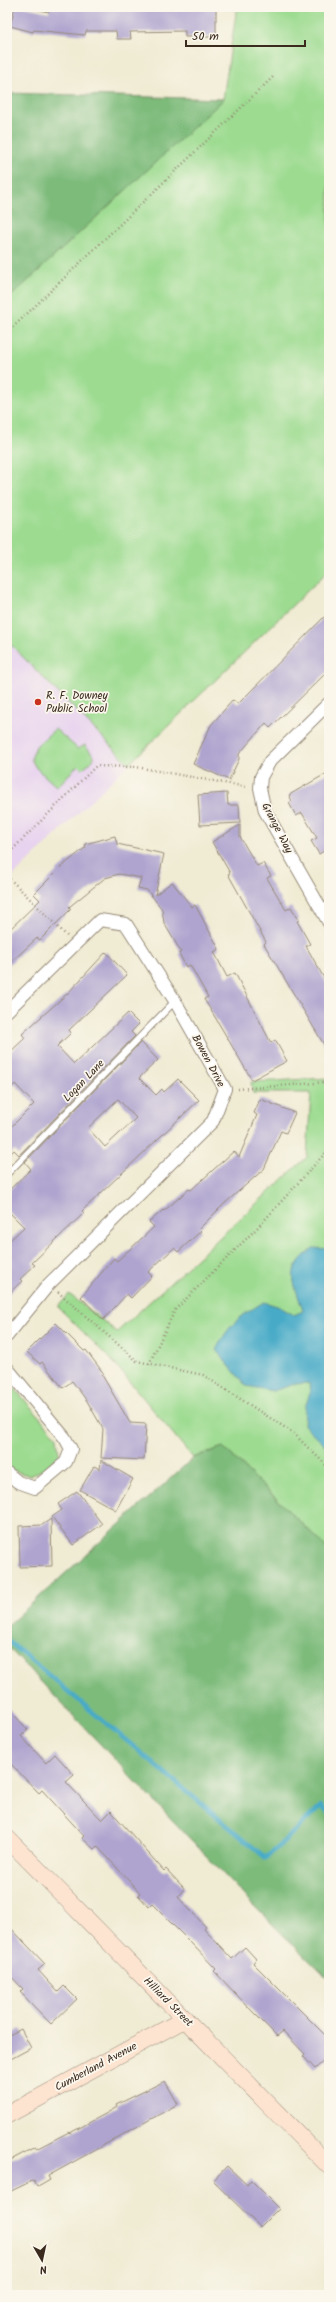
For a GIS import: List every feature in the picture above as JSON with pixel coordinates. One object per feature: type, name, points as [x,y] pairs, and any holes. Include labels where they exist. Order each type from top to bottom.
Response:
[{"type":"street","name":"Grange Way","points":[[329,703],[270,761],[261,777],[260,788],[265,811],[329,923]]},
{"type":"street","name":"Bowen Drive","points":[[7,1011],[100,920],[126,924],[175,1001],[225,1089],[213,1121],[49,1284],[7,1336]]},
{"type":"street","points":[[7,1368],[65,1438],[71,1449],[66,1462],[35,1488],[18,1482],[7,1473]]},
{"type":"street","name":"Hilliard Street","points":[[7,1838],[329,2166]]},
{"type":"street","name":"Cumberland Avenue","points":[[7,2115],[185,2019]]},
{"type":"lane","name":"Logan Lane","points":[[7,1174],[175,1001]]},
{"type":"path","points":[[7,333],[274,76]]},
{"type":"path","points":[[7,855],[96,766],[136,767],[260,788]]},
{"type":"path","points":[[7,876],[75,944]]},
{"type":"path","points":[[225,1089],[329,1082]]},
{"type":"path","points":[[149,1364],[175,1310],[260,1225],[329,1149]]},
{"type":"path","points":[[49,1284],[137,1361],[203,1375],[292,1432],[329,1468]]},
{"type":"shaded area","name":"R. F. Downey Public School","points":[[7,641],[129,764],[7,882]]},
{"type":"green space","points":[[237,7],[329,7],[329,570],[129,764],[7,641],[7,300],[223,99]]},
{"type":"green space","points":[[7,93],[224,99],[7,300]]},
{"type":"green space","points":[[55,729],[78,749],[85,745],[94,756],[93,760],[82,769],[78,765],[57,787],[36,768],[31,759],[36,746]]},
{"type":"green space","points":[[329,1078],[329,1550],[223,1447],[193,1458],[116,1365],[58,1307],[69,1294],[117,1332],[307,1157],[311,1093],[253,1093],[251,1082]]},
{"type":"green space","points":[[7,1380],[57,1437],[59,1455],[45,1468],[30,1476],[13,1470],[7,1466]]},
{"type":"green space","points":[[223,1447],[329,1550],[329,1980],[252,1904],[7,1646],[7,1626],[193,1458]]},
{"type":"water","points":[[313,1248],[329,1249],[329,1449],[304,1425],[305,1407],[310,1393],[309,1383],[295,1384],[273,1391],[246,1386],[216,1350],[231,1327],[242,1316],[264,1302],[280,1307],[294,1315],[303,1311],[293,1276],[294,1270],[298,1263]]},
{"type":"building","points":[[15,7],[25,7],[49,12],[49,7],[95,10],[95,7],[216,7],[216,37],[185,37],[185,31],[130,32],[131,39],[117,39],[116,31],[86,31],[85,35],[34,30],[33,32],[10,26]]},
{"type":"building","points":[[329,612],[329,670],[270,728],[266,723],[239,754],[239,759],[229,780],[193,764],[211,725],[233,700],[238,704]]},
{"type":"building","points":[[329,772],[329,859],[324,851],[319,854],[311,841],[317,838],[302,813],[296,816],[289,803],[292,801],[289,795]]},
{"type":"building","points":[[227,793],[228,805],[239,805],[240,823],[200,825],[198,795]]},
{"type":"building","points":[[240,825],[240,837],[257,866],[263,863],[271,876],[267,878],[286,910],[291,907],[299,920],[297,921],[310,944],[306,946],[329,987],[329,1053],[264,944],[266,942],[212,842]]},
{"type":"building","points":[[115,836],[117,844],[164,854],[155,895],[172,882],[192,907],[195,905],[219,949],[214,952],[227,977],[235,973],[271,1043],[275,1040],[287,1061],[252,1080],[204,999],[208,997],[190,965],[186,967],[179,953],[181,952],[164,923],[162,909],[147,890],[138,888],[141,878],[119,874],[105,878],[69,907],[71,909],[40,940],[37,938],[7,966],[7,932],[40,900],[34,894],[60,868],[86,847],[85,844]]},
{"type":"building","points":[[106,952],[127,975],[69,1030],[71,1033],[57,1046],[74,1064],[128,1013],[139,1024],[131,1032],[135,1036],[19,1155],[14,1150],[7,1157],[7,1131],[34,1104],[15,1084],[7,1092],[7,1055],[25,1038],[22,1034],[68,993]]},
{"type":"building","points":[[141,1042],[158,1060],[139,1078],[156,1095],[162,1089],[164,1092],[178,1079],[199,1100],[82,1211],[84,1213],[32,1263],[35,1265],[20,1279],[22,1281],[7,1295],[7,1243],[24,1227],[7,1210],[7,1192],[31,1169],[25,1162]],"holes":[[[118,1099],[136,1118],[105,1147],[88,1128]]]},
{"type":"building","points":[[260,1099],[295,1113],[286,1133],[281,1131],[264,1169],[223,1205],[199,1229],[201,1231],[178,1252],[174,1248],[148,1272],[152,1276],[131,1298],[127,1294],[103,1320],[81,1297],[114,1258],[117,1261],[154,1227],[149,1222],[189,1189],[191,1190],[234,1151],[239,1157],[257,1115],[254,1113]]},
{"type":"building","points":[[56,1323],[84,1351],[86,1350],[104,1374],[102,1375],[130,1423],[146,1424],[144,1460],[101,1458],[103,1429],[87,1401],[72,1381],[63,1388],[42,1362],[40,1364],[27,1352]]},
{"type":"building","points":[[101,1460],[133,1479],[116,1510],[80,1490],[94,1466],[100,1469]]},
{"type":"building","points":[[77,1491],[102,1524],[73,1545],[52,1517],[62,1510],[58,1504]]},
{"type":"building","points":[[51,1519],[52,1566],[20,1567],[19,1526],[42,1525]]},
{"type":"building","points":[[7,1707],[28,1730],[21,1736],[46,1763],[55,1754],[74,1775],[66,1782],[102,1820],[111,1811],[164,1871],[166,1869],[185,1889],[178,1897],[206,1927],[204,1929],[232,1959],[245,1947],[256,1959],[253,1963],[329,2039],[329,2056],[315,2069],[303,2056],[305,2054],[283,2031],[277,2036],[214,1971],[216,1969],[190,1942],[152,1904],[149,1907],[138,1895],[140,1893],[97,1846],[94,1849],[82,1838],[84,1836],[42,1790],[39,1793],[7,1760]]},
{"type":"building","points":[[7,1924],[45,1964],[38,1970],[58,1992],[64,1986],[77,1999],[51,2024],[20,1992],[23,1989],[7,1972]]},
{"type":"building","points":[[21,2029],[31,2048],[7,2061],[7,2036]]},
{"type":"building","points":[[165,2081],[178,2104],[48,2176],[50,2180],[38,2187],[34,2180],[7,2193],[7,2162],[35,2147],[36,2149],[69,2132],[70,2133],[117,2107],[116,2105]]},
{"type":"building","points":[[227,2166],[247,2185],[251,2180],[279,2208],[260,2227],[213,2181]]},
{"type":"waterway","points":[[7,1640],[266,1858],[321,1806],[329,1814]]},
{"type":"place","name":"R. F. Downey Public School","points":[[38,702]]}]
